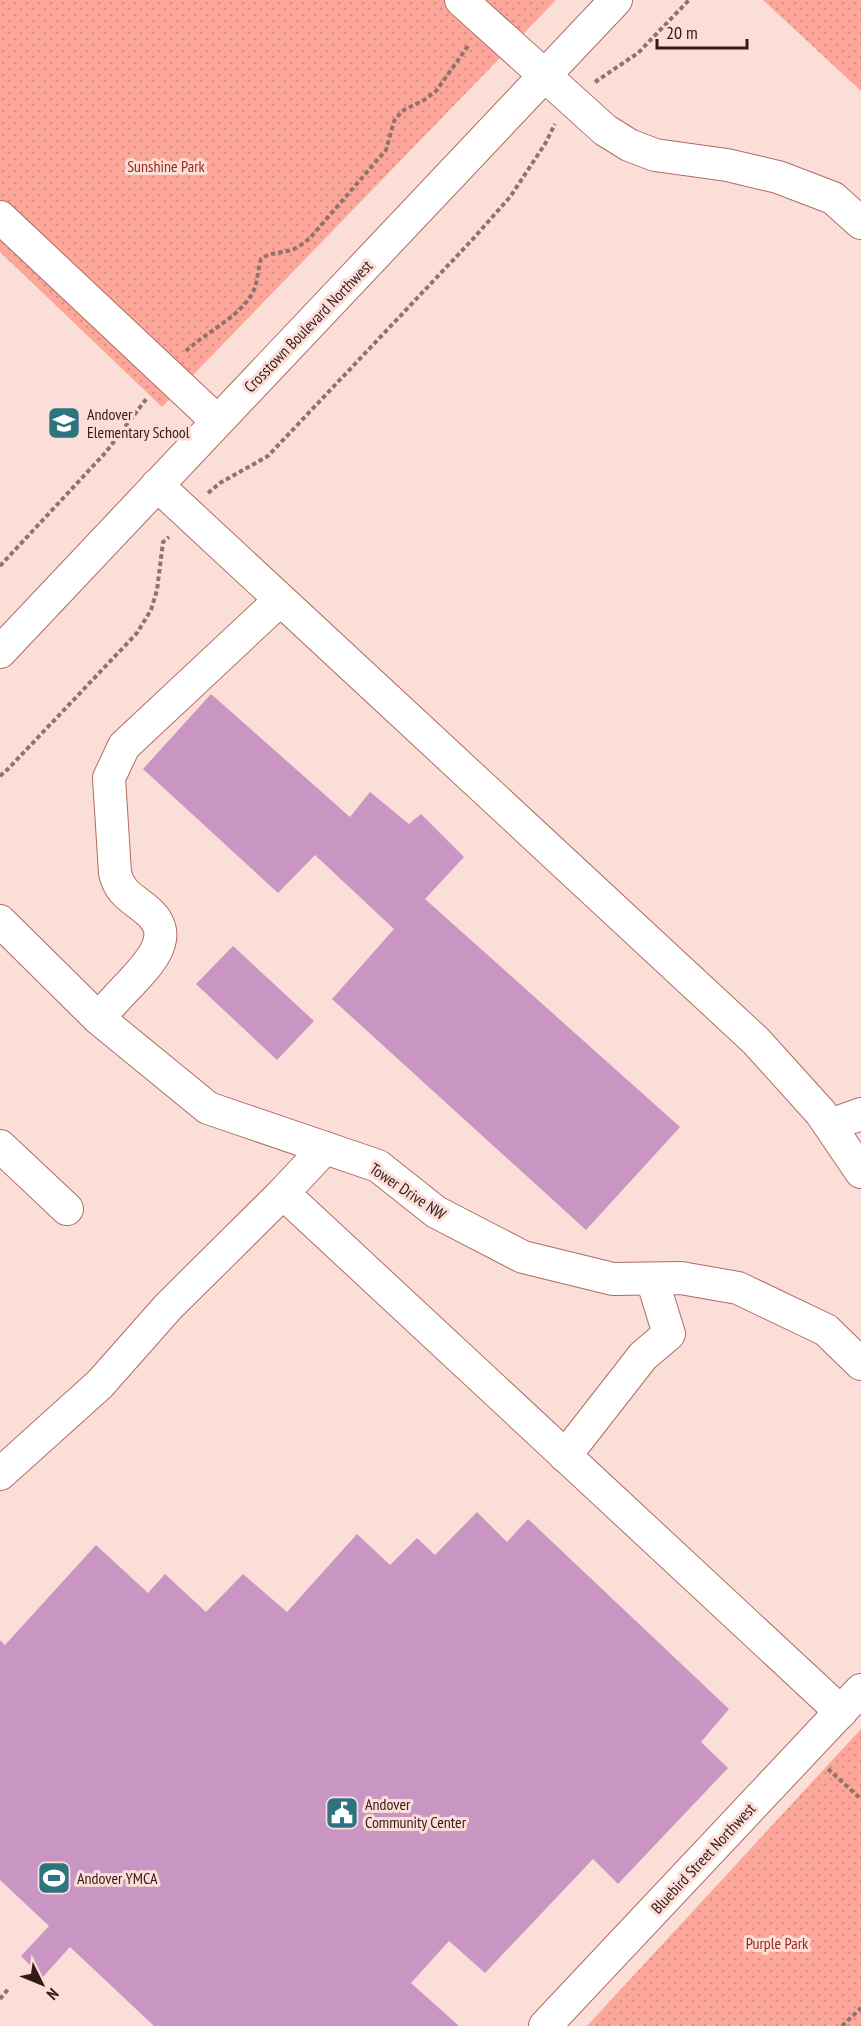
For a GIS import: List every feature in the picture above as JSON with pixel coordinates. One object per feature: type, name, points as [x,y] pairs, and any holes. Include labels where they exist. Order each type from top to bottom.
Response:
[{"type":"street","points":[[461,0],[605,130],[629,145],[655,155],[727,165],[778,177],[832,198],[861,223]]},
{"type":"street","name":"Crosstown Boulevard Northwest","points":[[0,652],[616,0]]},
{"type":"street","points":[[0,217],[217,421]]},
{"type":"street","points":[[157,485],[756,1041],[821,1113],[861,1172]]},
{"type":"street","points":[[98,1018],[154,957],[161,940],[159,926],[152,915],[126,894],[118,884],[115,873],[109,778],[124,746],[280,600]]},
{"type":"street","name":"Tower Drive NW","points":[[0,921],[98,1018],[208,1108],[378,1166],[436,1212],[523,1257],[613,1279],[681,1278],[738,1288],[826,1330],[861,1364]]},
{"type":"street","points":[[830,1125],[861,1114]]},
{"type":"street","points":[[0,1146],[67,1209]]},
{"type":"street","points":[[0,1474],[100,1384],[168,1308],[325,1148]]},
{"type":"street","points":[[283,1193],[565,1456],[851,1701]]},
{"type":"street","points":[[565,1456],[643,1356],[669,1334],[651,1279]]},
{"type":"street","name":"Bluebird Street Northwest","points":[[545,2026],[851,1701]]},
{"type":"path","points":[[594,83],[638,53],[689,0]]},
{"type":"path","points":[[180,357],[200,338],[236,314],[249,300],[256,286],[261,259],[270,253],[296,249],[310,238],[386,150],[394,121],[402,111],[436,91],[470,42]]},
{"type":"path","points":[[208,492],[268,456],[472,240],[510,197],[546,144],[555,123]]},
{"type":"path","points":[[0,566],[106,452],[149,395]]},
{"type":"path","points":[[0,776],[137,633],[151,610],[157,590],[163,542]]},
{"type":"path","points":[[805,1750],[861,1799]]},
{"type":"path","points":[[0,1999],[9,1988]]},
{"type":"path","points":[[842,2026],[861,2008]]},
{"type":"green space","name":"Sunshine Park","points":[[0,0],[556,0],[162,407],[0,252]]},
{"type":"green space","points":[[763,0],[861,0],[861,91]]},
{"type":"green space","name":"Purple Park","points":[[861,1729],[861,2026],[587,2026]]},
{"type":"building","points":[[211,694],[350,817],[370,792],[409,824],[421,814],[464,857],[425,899],[680,1127],[586,1230],[332,999],[394,929],[315,855],[278,893],[143,769]]},
{"type":"building","points":[[233,946],[314,1021],[277,1060],[196,984]]},
{"type":"building","name":"Andover Community Center","points":[[477,1512],[507,1542],[528,1519],[729,1709],[701,1742],[728,1768],[618,1884],[593,1859],[485,1973],[449,1941],[411,1983],[459,2026],[154,2026],[70,1947],[42,1978],[21,1956],[49,1926],[0,1880],[0,1640],[5,1645],[96,1545],[148,1593],[165,1574],[206,1612],[243,1574],[287,1612],[357,1534],[390,1565],[417,1538],[435,1555]]},
{"type":"place","name":"Andover Elementary School","points":[[64,423]]},
{"type":"place","name":"Andover Community Center","points":[[342,1813]]},
{"type":"place","name":"Andover YMCA","points":[[54,1878]]}]
